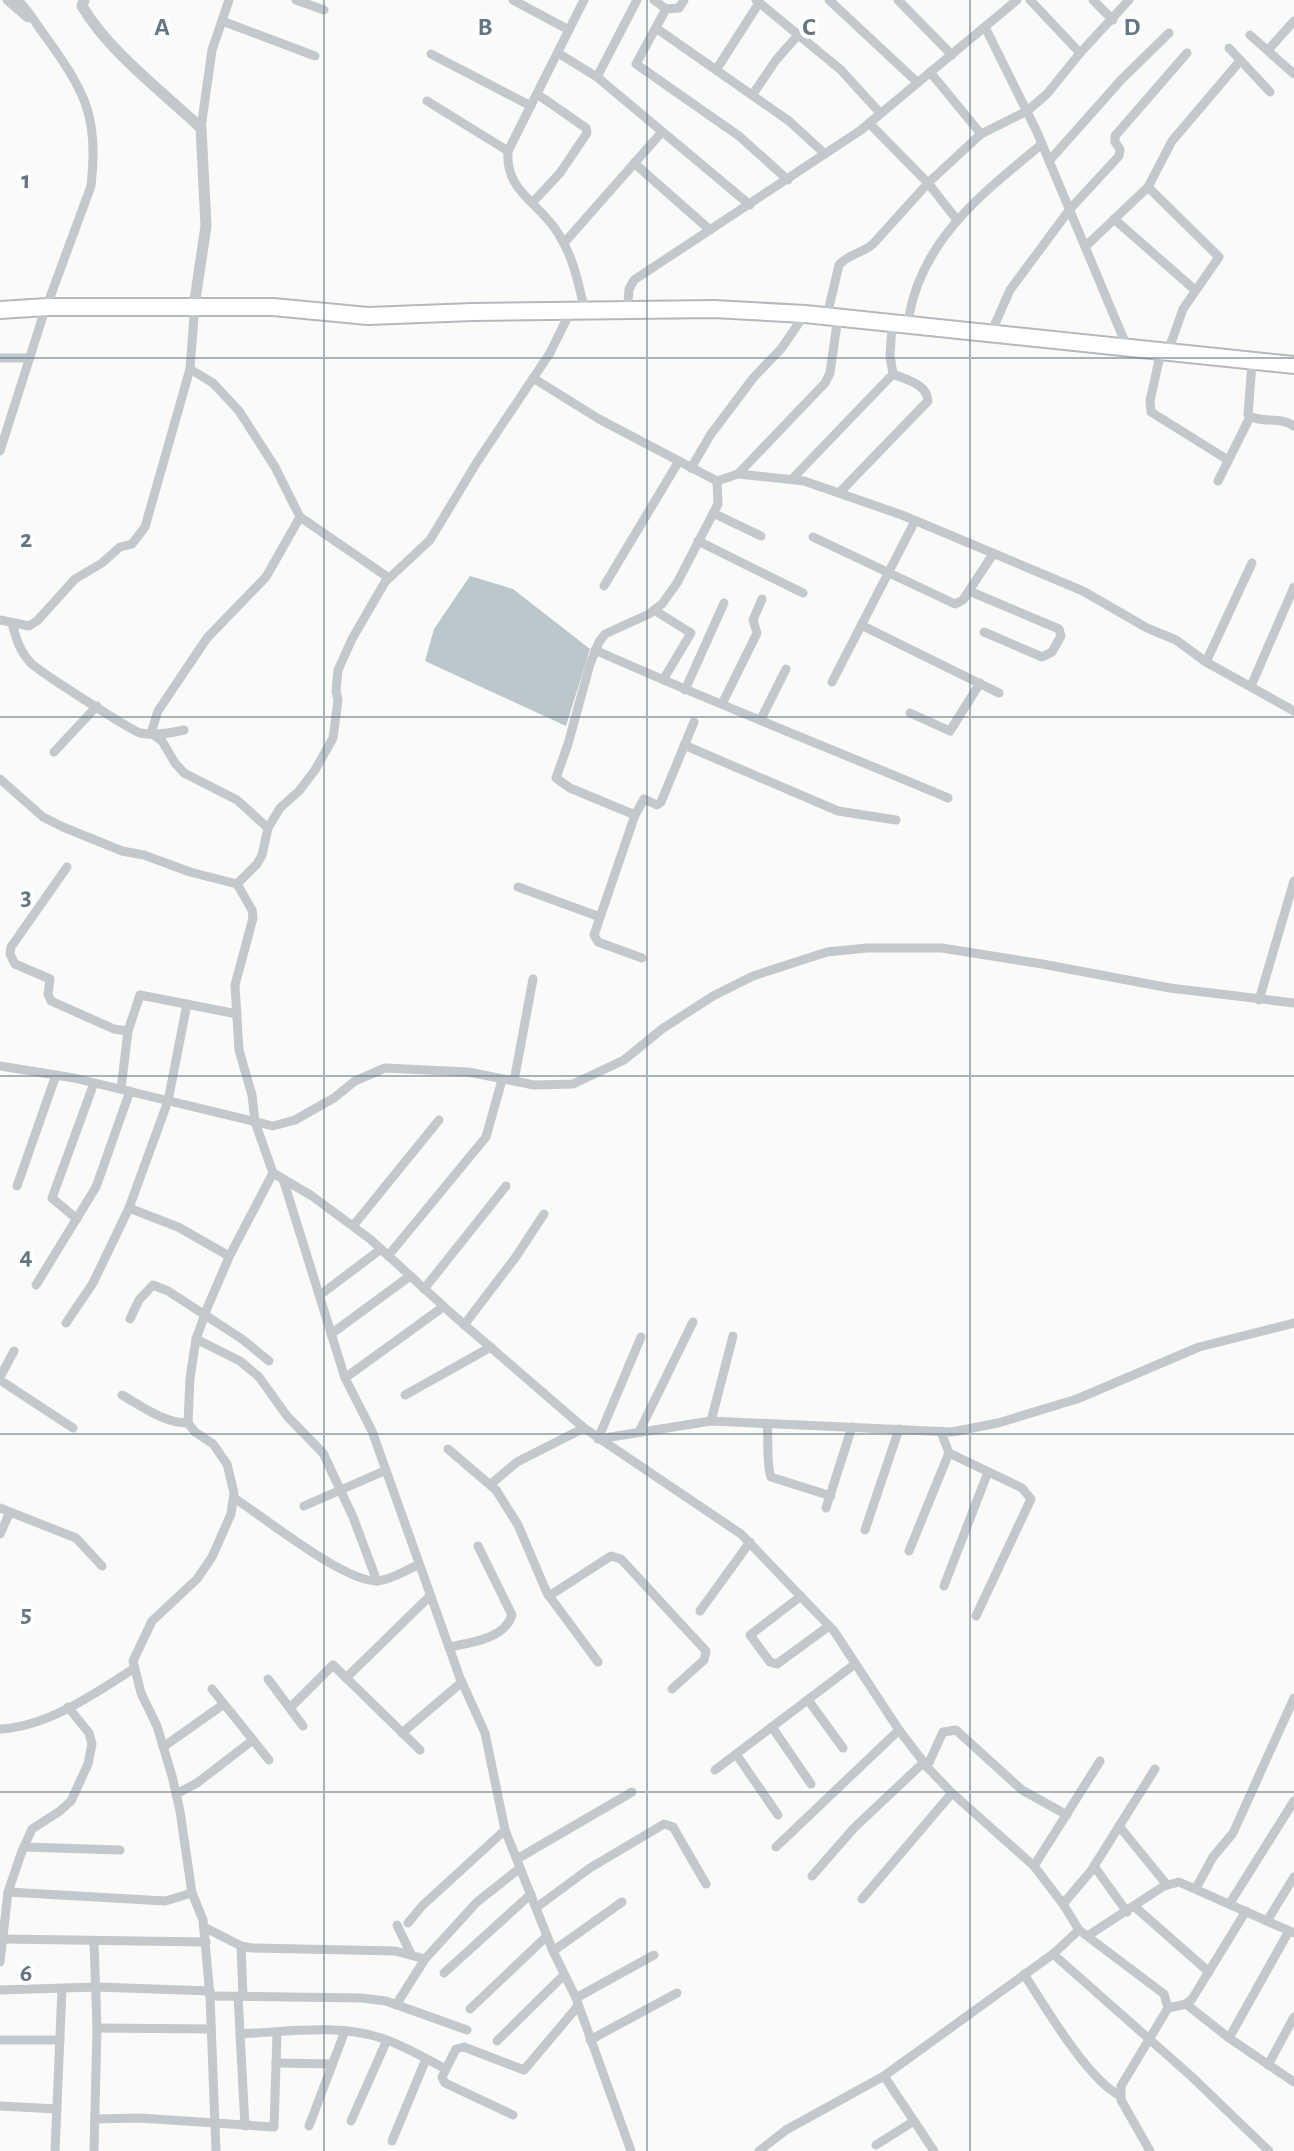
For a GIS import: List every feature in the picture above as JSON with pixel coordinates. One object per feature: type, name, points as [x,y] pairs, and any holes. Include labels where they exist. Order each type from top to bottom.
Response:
[{"type":"highway","points":[[0,301],[195,304],[264,298],[378,307],[576,306],[805,314],[834,312],[892,324],[1125,342]]},
{"type":"highway","points":[[576,306],[700,300],[995,324],[1166,347],[1294,355]]},
{"type":"highway","points":[[0,310],[48,302]]},
{"type":"highway","points":[[1166,347],[1252,363],[1294,365]]},
{"type":"street","points":[[7,0],[34,22]]},
{"type":"street","points":[[0,451],[48,302],[91,186],[93,147],[89,111],[75,78],[18,0]]},
{"type":"street","points":[[84,0],[82,6],[89,18],[201,128]]},
{"type":"street","points":[[0,620],[29,626],[37,621],[75,579],[102,563],[120,547],[132,544],[145,527],[190,369],[206,226],[201,128],[212,50],[229,0]]},
{"type":"street","points":[[296,0],[324,10]]},
{"type":"street","points":[[513,0],[569,30]]},
{"type":"street","points":[[237,884],[257,864],[268,828],[280,808],[299,791],[333,738],[338,670],[352,639],[389,578],[430,540],[477,462],[550,353],[576,306],[572,257],[556,228],[513,183],[507,161],[508,151],[584,0]]},
{"type":"street","points":[[597,77],[637,0]]},
{"type":"street","points":[[654,0],[666,9],[679,8],[684,0]]},
{"type":"street","points":[[829,0],[917,82]]},
{"type":"street","points":[[898,0],[952,55]]},
{"type":"street","points":[[628,302],[629,289],[634,280],[869,123],[1017,0]]},
{"type":"street","points":[[1030,0],[1080,53]]},
{"type":"street","points":[[1093,0],[1113,20]]},
{"type":"street","points":[[738,474],[825,383],[830,373],[839,265],[843,260],[866,251],[928,183],[981,134],[1027,111],[1047,94],[1129,0]]},
{"type":"street","points":[[716,70],[757,1],[841,70],[880,113]]},
{"type":"street","points":[[666,9],[636,64],[739,136],[788,180]]},
{"type":"street","points":[[222,21],[315,56]]},
{"type":"street","points":[[1269,49],[1294,21]]},
{"type":"street","points":[[985,27],[1042,144],[1125,342]]},
{"type":"street","points":[[656,28],[753,94],[825,154]]},
{"type":"street","points":[[1049,161],[1121,80],[1169,33]]},
{"type":"street","points":[[753,94],[776,60],[799,34]]},
{"type":"street","points":[[1250,35],[1294,74]]},
{"type":"street","points":[[1229,48],[1270,92]]},
{"type":"street","points":[[558,53],[597,77],[750,205]]},
{"type":"street","points":[[995,324],[1010,290],[1070,209],[1119,156],[1115,136],[1187,53]]},
{"type":"street","points":[[431,54],[531,106]]},
{"type":"street","points":[[1086,246],[1148,187],[1172,141],[1240,61]]},
{"type":"street","points":[[930,72],[981,134]]},
{"type":"street","points":[[532,203],[560,173],[587,133],[586,128],[537,94]]},
{"type":"street","points":[[427,101],[508,151]]},
{"type":"street","points":[[869,123],[928,183],[957,220]]},
{"type":"street","points":[[564,243],[661,133]]},
{"type":"street","points":[[909,316],[920,274],[957,220],[992,185],[1042,144]]},
{"type":"street","points":[[634,163],[710,230]]},
{"type":"street","points":[[1148,187],[1218,253],[1218,260],[1183,309],[1166,347],[1150,401],[1151,412],[1228,460]]},
{"type":"street","points":[[1114,219],[1195,290]]},
{"type":"street","points":[[691,468],[711,434],[754,377],[781,349],[805,314]]},
{"type":"street","points":[[892,324],[890,356],[893,374]]},
{"type":"street","points":[[0,358],[30,358]]},
{"type":"street","points":[[1218,481],[1250,417],[1252,363]]},
{"type":"street","points":[[190,369],[213,383],[239,411],[275,467],[300,517],[389,578]]},
{"type":"street","points":[[792,479],[893,374]]},
{"type":"street","points":[[840,492],[928,401],[927,392],[921,387],[893,374]]},
{"type":"street","points":[[533,378],[599,419],[717,481],[738,474],[792,479],[840,492],[1083,591],[1147,628],[1176,640],[1206,662],[1294,710]]},
{"type":"street","points":[[1250,417],[1284,421],[1294,426]]},
{"type":"street","points":[[604,586],[679,461]]},
{"type":"street","points":[[635,815],[570,788],[556,778],[595,650],[605,634],[662,604],[677,583],[718,504],[717,481]]},
{"type":"street","points":[[713,513],[761,536]]},
{"type":"street","points":[[151,733],[158,711],[207,638],[266,577],[300,517]]},
{"type":"street","points":[[832,682],[915,521]]},
{"type":"street","points":[[813,537],[955,604],[963,600],[993,554]]},
{"type":"street","points":[[698,541],[803,593]]},
{"type":"street","points":[[1206,662],[1252,563]]},
{"type":"street","points":[[1251,686],[1294,587]]},
{"type":"street","points":[[969,591],[1059,629],[1061,636],[1052,652],[1042,657],[984,632]]},
{"type":"street","points":[[722,704],[757,633],[758,629],[752,622],[762,599]]},
{"type":"street","points":[[685,690],[724,603]]},
{"type":"street","points":[[654,610],[706,642]]},
{"type":"street","points":[[12,623],[17,644],[31,664],[133,730],[143,734],[184,730]]},
{"type":"street","points":[[861,625],[999,693]]},
{"type":"street","points":[[663,680],[691,633]]},
{"type":"street","points":[[595,650],[948,798]]},
{"type":"street","points":[[761,719],[786,669]]},
{"type":"street","points":[[910,713],[950,731],[980,683]]},
{"type":"street","points":[[54,752],[97,706]]},
{"type":"street","points":[[642,958],[595,940],[594,935],[635,815],[644,799],[657,805],[661,802],[694,722]]},
{"type":"street","points":[[151,733],[162,741],[184,773],[237,800],[268,828]]},
{"type":"street","points":[[684,745],[838,811],[896,820]]},
{"type":"street","points":[[0,779],[43,817],[63,827],[122,851],[237,884],[252,910],[253,918],[235,985],[239,1050],[252,1095],[255,1122],[273,1173],[312,1196],[385,1252],[443,1307],[598,1439],[750,1542],[829,1626],[899,1730],[952,1793],[1034,1866],[1084,1933],[1164,1994],[1168,2008],[1121,2086],[1121,2096],[1150,2151]]},
{"type":"street","points":[[67,867],[13,942],[11,958],[15,964],[50,979],[48,994],[51,1001],[114,1029],[128,1031]]},
{"type":"street","points":[[1259,1000],[1289,920],[1294,881]]},
{"type":"street","points":[[518,887],[600,917]]},
{"type":"street","points":[[0,1066],[126,1090],[273,1126],[295,1120],[334,1098],[355,1081],[385,1068],[468,1072],[552,1086],[573,1084],[624,1060],[662,1029],[713,996],[753,976],[827,952],[867,948],[942,948],[1133,982],[1294,1003]]},
{"type":"street","points":[[514,1081],[533,979]]},
{"type":"street","points":[[36,1285],[96,1187],[126,1090],[128,1031],[140,995],[237,1014]]},
{"type":"street","points":[[66,1323],[93,1283],[129,1208],[168,1101],[187,1004]]},
{"type":"street","points":[[17,1186],[56,1075]]},
{"type":"street","points":[[320,1295],[385,1252],[486,1137],[502,1080]]},
{"type":"street","points":[[77,1219],[52,1198],[94,1083]]},
{"type":"street","points":[[353,1226],[439,1120]]},
{"type":"street","points":[[216,2151],[210,1993],[204,1927],[192,1893],[176,1794],[163,1747],[133,1669],[134,1656],[152,1621],[197,1579],[212,1557],[231,1514],[234,1498],[227,1464],[213,1444],[188,1423],[190,1378],[196,1339],[204,1316],[229,1256],[273,1173]]},
{"type":"street","points":[[283,1179],[345,1378],[372,1431],[418,1565],[462,1682],[485,1733],[505,1830],[553,1951],[577,2002],[631,2151]]},
{"type":"street","points":[[424,1289],[506,1186]]},
{"type":"street","points":[[129,1208],[178,1227],[229,1256]]},
{"type":"street","points":[[464,1325],[544,1214]]},
{"type":"street","points":[[331,1334],[410,1276]]},
{"type":"street","points":[[130,1319],[139,1300],[153,1285],[168,1291],[242,1339],[269,1361]]},
{"type":"street","points":[[345,1378],[443,1307]]},
{"type":"street","points":[[639,1432],[693,1322]]},
{"type":"street","points":[[598,1439],[711,1421],[941,1432],[998,1423],[1077,1399],[1199,1347],[1294,1323]]},
{"type":"street","points":[[711,1421],[733,1336]]},
{"type":"street","points":[[598,1439],[641,1337]]},
{"type":"street","points":[[196,1339],[240,1361],[259,1377],[287,1416],[323,1453],[353,1517],[377,1581]]},
{"type":"street","points":[[405,1395],[491,1347]]},
{"type":"street","points":[[14,1351],[0,1378],[73,1428]]},
{"type":"street","points":[[122,1395],[162,1418],[175,1423],[188,1423]]},
{"type":"street","points":[[767,1424],[771,1477],[831,1496]]},
{"type":"street","points":[[826,1508],[852,1427]]},
{"type":"street","points":[[491,1484],[517,1462],[584,1428]]},
{"type":"street","points":[[865,1530],[899,1429]]},
{"type":"street","points":[[909,1551],[949,1453],[941,1432]]},
{"type":"street","points":[[448,1449],[491,1484],[518,1525],[549,1596],[598,1662]]},
{"type":"street","points":[[949,1453],[1022,1488],[1031,1499],[976,1616]]},
{"type":"street","points":[[304,1506],[384,1471]]},
{"type":"street","points":[[944,1586],[988,1472]]},
{"type":"street","points":[[234,1498],[297,1544],[357,1576],[377,1581],[418,1565]]},
{"type":"street","points":[[0,1534],[5,1510],[76,1538],[102,1566]]},
{"type":"street","points":[[700,1611],[750,1542]]},
{"type":"street","points":[[449,1647],[481,1640],[507,1626],[512,1615],[478,1546]]},
{"type":"street","points":[[549,1596],[611,1556],[621,1559],[706,1651],[704,1660],[672,1689]]},
{"type":"street","points":[[346,1678],[430,1596]]},
{"type":"street","points":[[801,1596],[750,1635],[770,1662],[777,1664],[829,1626]]},
{"type":"street","points":[[715,1770],[855,1664]]},
{"type":"street","points":[[291,1707],[330,1665],[336,1666],[420,1750]]},
{"type":"street","points":[[0,1729],[27,1725],[68,1707],[133,1669]]},
{"type":"street","points":[[268,1679],[303,1726]]},
{"type":"street","points":[[402,1733],[462,1682]]},
{"type":"street","points":[[212,1689],[269,1760]]},
{"type":"street","points":[[1196,1888],[1213,1857],[1233,1833],[1294,1698]]},
{"type":"street","points":[[808,1700],[843,1748]]},
{"type":"street","points":[[163,1747],[224,1704]]},
{"type":"street","points":[[0,1962],[8,1892],[32,1829],[71,1801],[88,1764],[92,1744],[89,1733],[68,1707]]},
{"type":"street","points":[[772,1727],[811,1784]]},
{"type":"street","points":[[776,1847],[899,1730]]},
{"type":"street","points":[[812,1876],[854,1828],[926,1764],[943,1732],[956,1730],[1022,1790],[1067,1815]]},
{"type":"street","points":[[176,1794],[197,1783],[253,1740]]},
{"type":"street","points":[[736,1754],[778,1815]]},
{"type":"street","points":[[1034,1866],[1100,1761]]},
{"type":"street","points":[[1063,1904],[1094,1866],[1155,1769]]},
{"type":"street","points":[[396,2005],[425,1959],[477,1902],[519,1864],[632,1792]]},
{"type":"street","points":[[862,1899],[952,1793]]},
{"type":"street","points":[[1230,1903],[1294,1801]]},
{"type":"street","points":[[537,1907],[590,1868],[664,1824],[673,1827],[706,1884]]},
{"type":"street","points":[[1119,1826],[1167,1885]]},
{"type":"street","points":[[411,1954],[403,1924],[505,1830]]},
{"type":"street","points":[[24,1847],[120,1850]]},
{"type":"street","points":[[1094,1866],[1131,1910],[1209,1972]]},
{"type":"street","points":[[1267,1921],[1294,1877]]},
{"type":"street","points":[[759,2151],[786,2130],[884,2076],[1084,1933],[1131,1910],[1167,1885],[1179,1882],[1291,1932],[1229,2038]]},
{"type":"street","points":[[8,1892],[165,1901],[192,1893]]},
{"type":"street","points":[[444,1973],[531,1894]]},
{"type":"street","points":[[553,1951],[622,1902]]},
{"type":"street","points":[[1168,2008],[1186,2004],[1197,1992],[1246,1911]]},
{"type":"street","points":[[204,1927],[241,1946],[411,1954],[425,1959]]},
{"type":"street","points":[[470,2009],[547,1936]]},
{"type":"street","points":[[3,1939],[206,1942]]},
{"type":"street","points":[[94,1941],[97,1987],[94,2151]]},
{"type":"street","points":[[241,1946],[240,2034],[245,2126]]},
{"type":"street","points":[[1053,1954],[1191,2076],[1269,2151]]},
{"type":"street","points":[[513,2115],[445,2083],[442,2077],[456,2049],[464,2047],[520,2070],[527,2068],[577,2002],[654,1955]]},
{"type":"street","points":[[1024,1974],[1066,2040],[1109,2090],[1121,2096]]},
{"type":"street","points":[[497,2041],[564,1975]]},
{"type":"street","points":[[0,1990],[97,1987],[240,1996],[361,1998],[396,2005],[467,2030]]},
{"type":"street","points":[[55,2151],[62,1989]]},
{"type":"street","points":[[590,2040],[677,1993]]},
{"type":"street","points":[[1186,2004],[1294,2082]]},
{"type":"street","points":[[1268,2065],[1294,2017]]},
{"type":"street","points":[[97,2028],[211,2029]]},
{"type":"street","points":[[240,2034],[345,2031],[387,2040],[446,2069]]},
{"type":"street","points":[[309,2126],[345,2031]]},
{"type":"street","points":[[95,2119],[215,2122],[271,2129],[276,2125],[277,2033]]},
{"type":"street","points":[[0,2040],[60,2040]]},
{"type":"street","points":[[351,2121],[387,2040]]},
{"type":"street","points":[[392,2141],[426,2059]]},
{"type":"street","points":[[276,2063],[332,2064]]},
{"type":"street","points":[[884,2076],[934,2151]]},
{"type":"street","points":[[0,2106],[57,2109]]},
{"type":"street","points":[[876,2145],[914,2121]]},
{"type":"shaded area","points":[[470,576],[513,589],[590,649],[566,726],[425,661],[434,629]]}]
